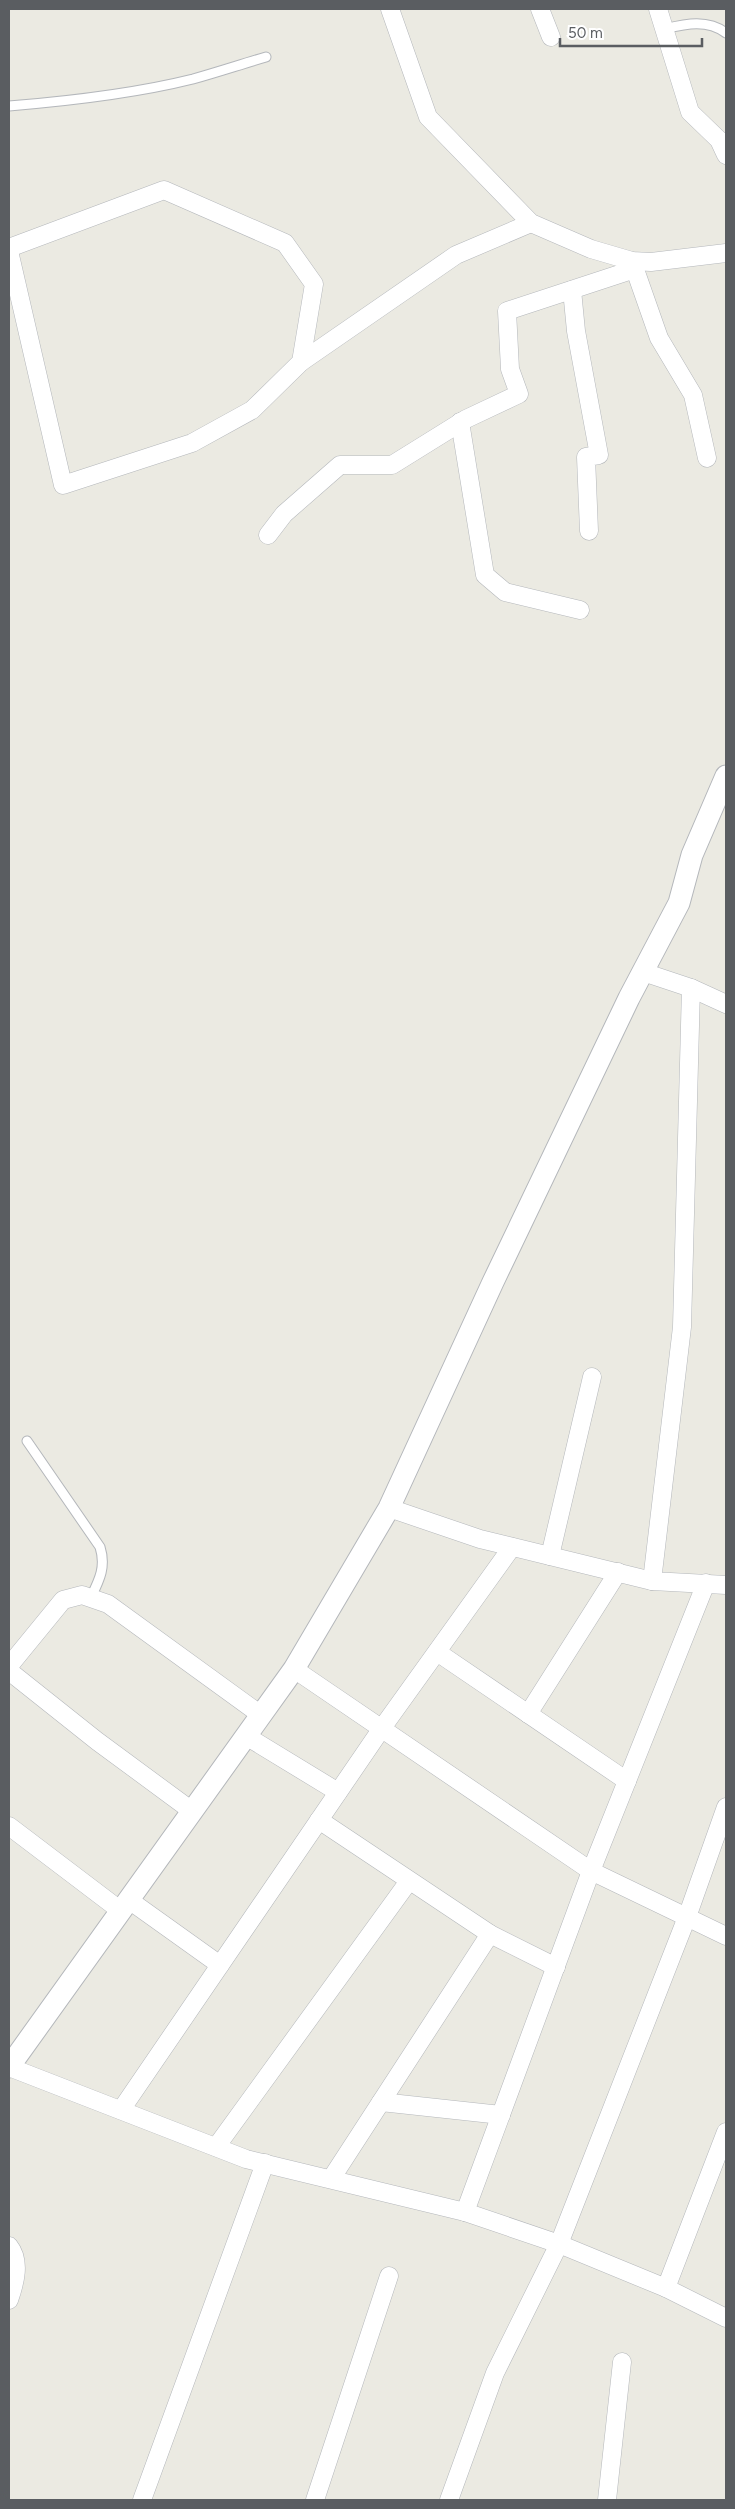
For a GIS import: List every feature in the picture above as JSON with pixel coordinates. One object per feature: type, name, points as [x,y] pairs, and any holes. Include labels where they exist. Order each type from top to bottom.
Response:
[{"type":"street","points":[[390,9],[428,117],[459,151],[531,223],[634,265]]},
{"type":"street","points":[[540,9],[551,37]]},
{"type":"street","points":[[658,9],[690,112],[719,140],[726,154]]},
{"type":"street","points":[[301,362],[314,284],[285,243],[164,190],[9,249],[63,485],[192,443],[252,410],[301,362],[456,255],[531,223]]},
{"type":"street","points":[[268,535],[284,514],[340,465],[392,464],[460,422],[519,394],[510,370],[507,311],[572,290],[634,265],[726,253]]},
{"type":"street","points":[[634,265],[659,338],[694,395],[707,458]]},
{"type":"street","points":[[572,290],[576,331],[600,455],[586,457],[589,531]]},
{"type":"street","points":[[460,422],[485,575],[505,592],[580,610]]},
{"type":"street","points":[[726,776],[692,855],[679,903],[643,972],[502,1264],[390,1508],[294,1669],[9,2067],[216,2147],[265,2163],[465,2212],[559,2244],[666,2288],[726,2318]]},
{"type":"street","points":[[643,972],[691,988],[726,1004]]},
{"type":"street","points":[[652,1581],[682,1327],[691,988]]},
{"type":"street","points":[[550,1556],[592,1377]]},
{"type":"street","points":[[390,1508],[480,1539],[652,1581],[726,1585]]},
{"type":"street","points":[[121,2110],[382,1728],[512,1547]]},
{"type":"street","points":[[528,1714],[618,1572]]},
{"type":"street","points":[[465,2212],[591,1871],[706,1583]]},
{"type":"street","points":[[9,1666],[63,1600],[82,1595],[108,1604],[261,1715]]},
{"type":"street","points":[[437,1652],[627,1781]]},
{"type":"street","points":[[294,1669],[591,1871],[726,1936]]},
{"type":"street","points":[[9,1671],[97,1741],[192,1811]]},
{"type":"street","points":[[246,1736],[338,1792]]},
{"type":"street","points":[[449,2500],[495,2373],[559,2244],[687,1917],[726,1807]]},
{"type":"street","points":[[319,1820],[409,1882],[490,1934],[556,1967]]},
{"type":"street","points":[[12,1835],[220,1965]]},
{"type":"street","points":[[216,2147],[409,1882]]},
{"type":"street","points":[[331,2179],[490,1934]]},
{"type":"street","points":[[381,2102],[501,2115]]},
{"type":"street","points":[[666,2288],[726,2132]]},
{"type":"street","points":[[142,2500],[265,2163]]},
{"type":"street","points":[[9,2246],[14,2252],[16,2268],[14,2286],[9,2300]]},
{"type":"street","points":[[315,2500],[390,2276]]},
{"type":"street","points":[[607,2500],[622,2362]]},
{"type":"lane","points":[[664,29],[694,23],[719,28],[726,33]]},
{"type":"lane","points":[[9,106],[71,101],[135,90],[192,79],[266,57]]},
{"type":"lane","points":[[27,1441],[100,1547],[104,1559],[103,1572],[91,1597]]}]
